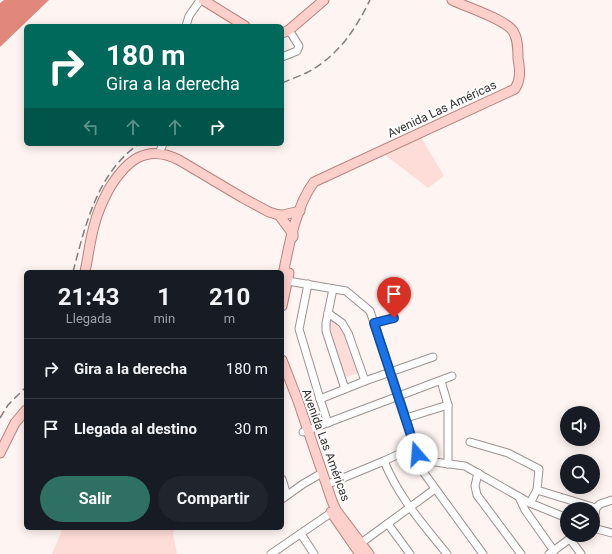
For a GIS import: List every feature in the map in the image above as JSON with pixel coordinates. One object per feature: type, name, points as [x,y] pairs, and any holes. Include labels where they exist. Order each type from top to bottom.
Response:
[{"type":"main road","points":[[203,0],[242,24]]},
{"type":"main road","points":[[286,32],[324,0]]},
{"type":"main road","name":"Avenida Las Américas","points":[[285,280],[289,244],[306,192],[314,182],[515,89],[519,82],[520,74],[517,42],[512,30],[502,22],[452,0]]},
{"type":"main road","points":[[85,270],[94,225],[105,197],[117,177],[132,160],[150,153],[170,155],[243,198],[270,212],[279,215],[289,215],[300,211]]},
{"type":"main road","points":[[279,215],[293,234]]},
{"type":"main road","name":"Avenida Las Américas","points":[[284,365],[298,402],[305,431]]},
{"type":"main road","name":"Avenida Las Américas","points":[[284,380],[305,431],[334,511],[359,548],[369,554]]},
{"type":"main road","points":[[0,453],[15,423],[24,412]]},
{"type":"main road","name":"Avenida Las Américas","points":[[320,475],[326,484],[334,511]]},
{"type":"street","points":[[187,24],[199,0]]},
{"type":"street","points":[[284,57],[297,51],[299,46],[286,32]]},
{"type":"street","points":[[159,153],[162,146]]},
{"type":"street","points":[[285,280],[346,291],[357,299],[370,312],[406,418],[414,448],[424,473],[483,554]]},
{"type":"street","points":[[308,284],[299,329],[328,423]]},
{"type":"street","points":[[333,289],[326,331],[344,389]]},
{"type":"street","points":[[328,313],[342,323],[348,333],[365,380]]},
{"type":"street","points":[[374,323],[394,318]]},
{"type":"street","points":[[320,399],[365,380],[433,357]]},
{"type":"street","points":[[305,431],[452,376]]},
{"type":"street","points":[[441,381],[448,405],[448,464]]},
{"type":"street","points":[[406,418],[448,405]]},
{"type":"street","points":[[470,442],[508,453],[540,469],[537,490],[530,503]]},
{"type":"street","points":[[326,484],[414,448]]},
{"type":"street","points":[[419,460],[465,466],[530,503],[560,515]]},
{"type":"street","points":[[384,461],[390,477],[400,494],[448,554]]},
{"type":"street","points":[[478,473],[475,486],[477,495],[521,554]]},
{"type":"street","points":[[285,497],[320,475]]},
{"type":"street","points":[[359,548],[435,489]]},
{"type":"street","points":[[537,490],[576,502]]},
{"type":"street","points":[[519,497],[525,510],[551,552],[566,542]]},
{"type":"street","points":[[600,504],[612,500]]},
{"type":"street","points":[[271,554],[334,511]]},
{"type":"street","points":[[388,524],[410,554]]},
{"type":"street","points":[[600,530],[612,533]]},
{"type":"street","points":[[301,534],[314,554]]},
{"type":"street","points":[[575,542],[581,554]]},
{"type":"shaded area","points":[[4,0],[49,0],[0,47],[0,3]]},
{"type":"shaded area","points":[[421,137],[444,176],[428,188],[384,154]]},
{"type":"shaded area","points":[[330,316],[341,324],[359,373],[345,377],[329,329]]},
{"type":"shaded area","points":[[62,530],[174,530],[173,533],[177,554],[52,554]]},
{"type":"railway","points":[[284,82],[308,72],[329,58],[345,41],[358,22],[370,0]]},
{"type":"railway","points":[[74,270],[88,219],[103,185],[125,156],[137,146]]},
{"type":"railway","points":[[0,418],[8,405],[24,389]]},
{"type":"route","points":[[394,318],[374,323],[417,454]]}]
